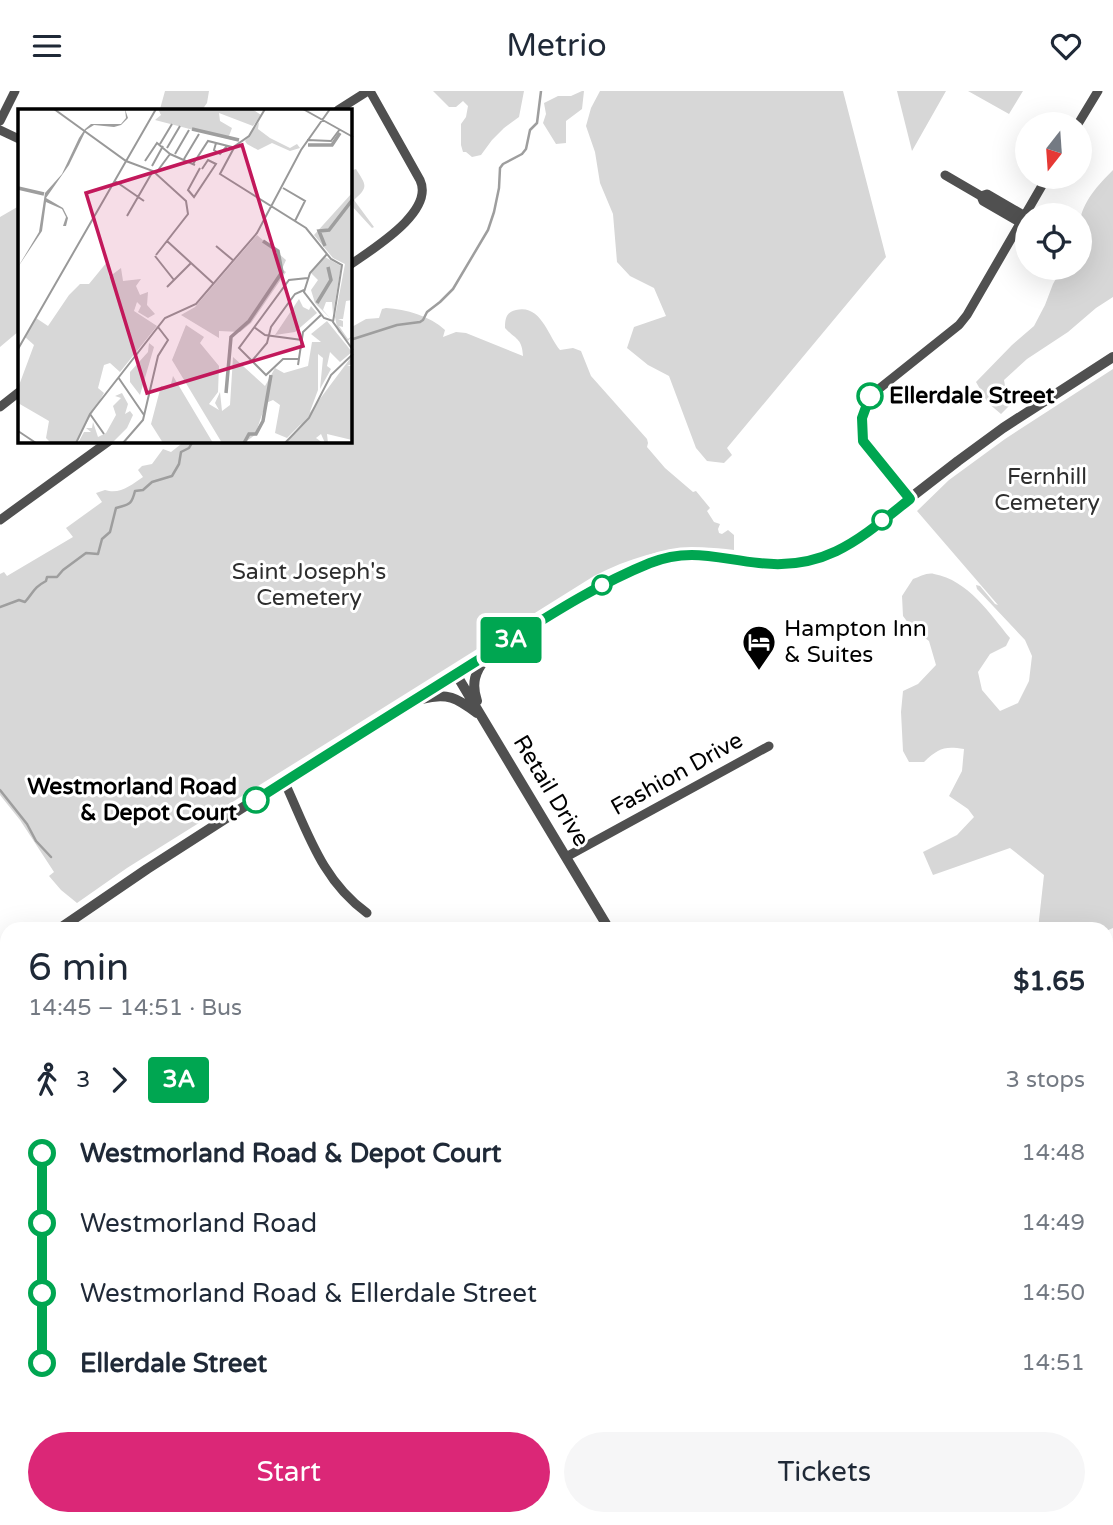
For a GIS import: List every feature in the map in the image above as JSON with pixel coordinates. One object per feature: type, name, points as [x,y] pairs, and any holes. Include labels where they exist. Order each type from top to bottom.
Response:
[{"type":"street","points":[[0,121],[15,91]]},
{"type":"street","points":[[340,109],[369,91],[420,180],[423,194],[416,209],[396,230],[352,263]]},
{"type":"street","points":[[1085,112],[1098,91]]},
{"type":"street","points":[[0,129],[18,138]]},
{"type":"street","points":[[945,175],[981,196],[987,194],[1015,213]]},
{"type":"street","points":[[910,499],[863,441],[862,418],[870,396],[959,325],[1015,233]]},
{"type":"street","points":[[69,922],[284,781],[616,577],[662,558],[699,554],[782,564],[809,562],[830,555],[848,546],[1003,428],[1113,358]]},
{"type":"street","points":[[0,407],[18,393]]},
{"type":"street","points":[[0,520],[106,443]]},
{"type":"street","points":[[482,717],[473,688],[476,672],[491,652]]},
{"type":"street","name":"Retail Drive","points":[[456,674],[605,922]]},
{"type":"street","points":[[412,701],[432,696],[451,697],[482,717]]},
{"type":"street","name":"Fashion Drive","points":[[566,857],[769,746]]},
{"type":"street","points":[[284,781],[324,867],[340,890],[367,913]]},
{"type":"green space","points":[[165,91],[209,91],[203,109],[160,109]]},
{"type":"green space","points":[[433,91],[524,91],[519,117],[492,140],[481,155],[472,157],[463,152],[461,145],[461,124],[466,117],[468,106],[463,101],[456,107],[449,107]]},
{"type":"green space","points":[[582,91],[582,109],[566,121],[566,143],[556,144],[543,123],[546,114],[544,103],[558,96],[571,96]]},
{"type":"green space","points":[[600,91],[843,91],[886,257],[727,448],[732,455],[724,463],[707,461],[696,448],[669,376],[648,365],[627,348],[634,327],[666,316],[654,288],[630,276],[617,262],[613,214],[600,183],[595,152],[586,126]]},
{"type":"green space","points":[[897,91],[946,91],[912,151]]},
{"type":"green space","points":[[968,91],[1023,91],[1009,114]]},
{"type":"green space","points":[[356,169],[364,186],[354,200],[374,227],[372,228],[352,206],[352,170]]},
{"type":"green space","points":[[1113,170],[1113,297],[1027,359],[1004,380],[1012,403],[1001,414],[988,403],[976,382],[1034,326],[1055,280],[1092,280],[1092,203],[1086,203]]},
{"type":"green space","points":[[18,207],[18,332],[0,347],[0,217]]},
{"type":"green space","name":"Saint Joseph's Cemetery","points":[[382,309],[402,310],[425,317],[445,330],[443,337],[456,332],[466,333],[523,356],[520,342],[505,328],[506,319],[510,312],[525,309],[538,316],[560,350],[573,348],[581,351],[591,376],[647,439],[647,447],[665,468],[693,492],[696,491],[710,508],[707,511],[714,522],[720,524],[719,533],[728,530],[734,535],[734,550],[698,547],[662,551],[628,561],[594,576],[127,868],[77,903],[49,876],[54,872],[0,795],[0,574],[4,572],[7,576],[73,537],[66,528],[102,502],[96,493],[120,490],[134,483],[143,477],[138,470],[142,466],[152,464],[163,449],[171,452],[182,443],[352,443],[352,327],[366,319],[379,318]]},
{"type":"green space","name":"Fernhill Cemetery","points":[[1113,369],[1113,922],[1039,922],[1044,875],[1010,848],[933,875],[923,852],[957,835],[974,817],[968,809],[949,796],[962,771],[964,749],[942,749],[924,762],[909,762],[903,751],[903,691],[918,684],[936,665],[929,641],[912,628],[903,616],[902,596],[913,579],[932,574],[957,583],[986,609],[1010,638],[1006,646],[990,654],[978,672],[982,690],[1000,711],[1018,703],[1029,681],[1032,656],[1025,640],[976,585],[998,605],[917,511],[949,480],[1005,439]]},
{"type":"waterway","points":[[352,339],[397,325],[420,322],[427,312],[453,289],[488,230],[499,188],[500,168],[526,149],[530,130],[537,123],[541,91]]},
{"type":"waterway","points":[[0,607],[19,600],[25,602],[47,577],[57,577],[86,553],[98,554],[102,539],[110,532],[116,508],[130,502],[135,491],[172,476],[179,464],[181,452],[192,443]]},
{"type":"waterway","points":[[0,790],[27,824],[36,841],[51,857]]},
{"type":"bus line","name":"3A","points":[[256,800],[616,577],[662,558],[699,554],[786,564],[809,562],[848,546],[910,499],[863,441],[862,418],[870,396]]},
{"type":"place","name":"Ellerdale Street","points":[[870,396]]},
{"type":"place","name":"Hampton Inn & Suites","points":[[759,672]]},
{"type":"place","name":"Westmorland Road & Depot Court","points":[[256,800]]}]
